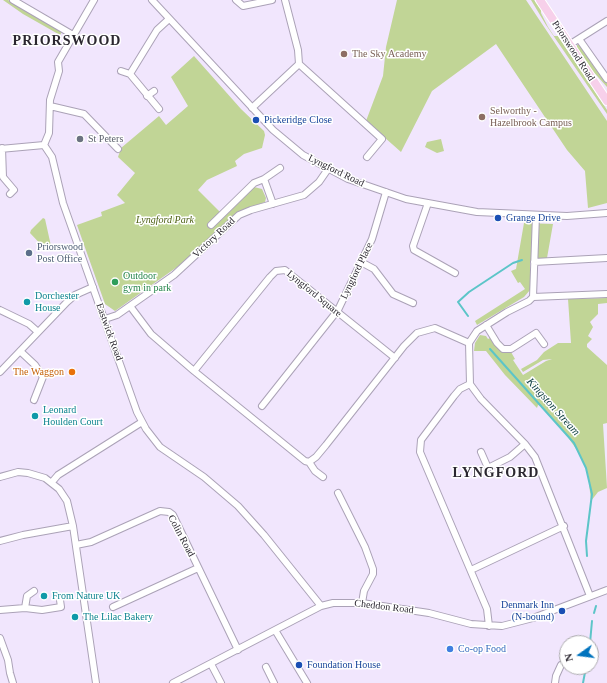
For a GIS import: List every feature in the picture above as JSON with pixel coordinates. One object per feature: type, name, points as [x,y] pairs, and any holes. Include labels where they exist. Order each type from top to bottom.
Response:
[{"type":"main road","name":"Priorswood Road","points":[[540,0],[607,101]]},
{"type":"street","points":[[13,0],[73,35]]},
{"type":"street","points":[[10,194],[14,190],[3,177],[1,148],[44,145],[49,133],[52,89],[58,70],[58,62],[73,35],[91,8],[94,0]]},
{"type":"street","name":"Lyngford Road","points":[[152,0],[252,108],[288,144],[328,169],[362,185],[428,203],[478,212],[536,216],[567,216],[607,213]]},
{"type":"street","points":[[236,0],[243,6],[272,0]]},
{"type":"street","points":[[285,0],[298,50],[299,64],[384,141],[367,157]]},
{"type":"street","points":[[130,74],[156,30],[169,19]]},
{"type":"street","points":[[570,45],[607,20]]},
{"type":"street","name":"Priorswood Road","points":[[579,39],[607,79]]},
{"type":"street","points":[[252,108],[299,64]]},
{"type":"street","points":[[122,71],[130,74],[159,109]]},
{"type":"street","points":[[147,96],[154,91]]},
{"type":"street","points":[[50,106],[84,114],[116,146],[108,150]]},
{"type":"street","name":"Eastwick Road","points":[[44,145],[52,157],[60,193],[93,287],[142,422],[150,436],[160,447],[204,477],[238,506],[264,535],[321,606]]},
{"type":"street","points":[[211,225],[254,183],[264,179],[280,168]]},
{"type":"street","name":"Victory Road","points":[[105,319],[117,315],[187,264],[239,215],[304,195],[319,182],[328,169]]},
{"type":"street","points":[[264,179],[273,204]]},
{"type":"street","name":"Lyngford Place","points":[[262,406],[336,312],[372,239],[386,192]]},
{"type":"street","points":[[428,203],[413,246],[414,250],[455,273]]},
{"type":"street","points":[[212,214],[217,219]]},
{"type":"street","points":[[533,297],[536,216]]},
{"type":"street","points":[[534,262],[607,258]]},
{"type":"street","points":[[361,262],[374,270],[393,294],[413,303]]},
{"type":"street","name":"Lyngford Square","points":[[194,371],[276,270],[285,270],[395,358]]},
{"type":"street","points":[[0,372],[75,295],[93,287]]},
{"type":"street","points":[[400,297],[403,290]]},
{"type":"street","points":[[590,596],[564,526],[535,457],[525,444],[478,396],[470,384],[470,343],[477,331],[529,301],[533,297],[607,294]]},
{"type":"street","points":[[130,306],[151,334],[305,461],[309,462],[322,478]]},
{"type":"street","points":[[0,310],[29,324],[38,332]]},
{"type":"street","points":[[486,325],[497,343],[503,349],[511,349],[536,332],[544,344]]},
{"type":"street","points":[[309,462],[316,457],[411,338],[417,333],[430,328],[441,330],[470,343]]},
{"type":"street","points":[[20,350],[36,365],[43,377],[34,400]]},
{"type":"street","points":[[470,384],[460,389],[454,396],[421,440],[420,446],[427,468],[487,609],[489,626]]},
{"type":"street","points":[[268,398],[275,403]]},
{"type":"street","points":[[52,482],[58,475],[142,422]]},
{"type":"street","points":[[488,468],[510,458],[525,444]]},
{"type":"street","points":[[481,452],[491,474]]},
{"type":"street","points":[[0,477],[9,474],[28,473],[52,482],[67,501],[73,526],[96,683]]},
{"type":"street","points":[[338,493],[365,546],[373,569],[373,574],[364,591],[362,603]]},
{"type":"street","name":"Colin Road","points":[[76,545],[91,542],[165,510],[172,515],[238,650]]},
{"type":"street","points":[[0,542],[23,535],[73,526]]},
{"type":"street","points":[[471,570],[564,526]]},
{"type":"street","points":[[113,607],[198,568]]},
{"type":"street","name":"Cheddon Road","points":[[173,683],[321,606],[340,603],[362,603],[429,613],[471,624],[489,626],[516,624],[607,590]]},
{"type":"street","points":[[25,608],[27,596],[30,592],[34,591]]},
{"type":"street","points":[[0,610],[25,608],[42,610],[61,607],[60,600]]},
{"type":"street","points":[[275,630],[307,683]]},
{"type":"street","points":[[0,638],[13,683]]},
{"type":"street","points":[[211,664],[221,683]]},
{"type":"street","points":[[266,667],[272,682]]},
{"type":"street","points":[[555,683],[559,669]]},
{"type":"green space","points":[[3,0],[8,0],[62,32],[60,35],[23,14]]},
{"type":"green space","points":[[397,0],[526,0],[607,121],[607,203],[588,208],[585,171],[567,150],[496,44],[432,91],[401,152],[366,121],[383,76],[386,47]]},
{"type":"green space","points":[[531,0],[534,0],[541,9],[541,13],[548,27],[554,36],[558,36],[607,110],[607,114],[546,25]]},
{"type":"green space","points":[[579,44],[607,83],[607,87],[590,68],[577,48],[577,45]]},
{"type":"green space","name":"Lyngford Park","points":[[194,56],[241,109],[264,131],[265,135],[262,148],[244,154],[235,161],[237,166],[207,180],[198,190],[220,212],[254,187],[262,189],[266,198],[265,202],[239,212],[187,260],[115,311],[105,304],[77,225],[102,216],[101,212],[125,203],[117,195],[135,173],[118,157],[121,148],[159,116],[166,125],[188,106],[171,77]]},
{"type":"green space","points":[[441,139],[444,151],[437,153],[425,147],[427,142]]},
{"type":"green space","points":[[43,218],[45,219],[51,246],[47,251],[30,233],[31,230]]},
{"type":"green space","points":[[524,223],[553,224],[547,258],[530,261],[530,290],[524,297],[477,325],[475,321],[525,289],[520,282],[518,283],[511,271],[516,269]]},
{"type":"green space","points":[[607,298],[607,303],[598,304],[598,314],[590,322],[593,327],[588,336],[592,339],[587,344],[587,347],[607,365],[607,423],[603,424],[607,488],[598,492],[591,501],[588,474],[579,453],[567,436],[542,406],[538,405],[537,408],[505,375],[486,351],[474,351],[475,343],[480,335],[486,336],[488,339],[490,338],[501,351],[507,353],[511,352],[515,359],[513,360],[523,375],[552,359],[543,360],[523,372],[521,369],[537,360],[544,352],[558,343],[571,343],[568,299]]},
{"type":"waterway","name":"Kingston Stream","points":[[468,316],[458,302],[469,292],[513,263],[522,260]]},
{"type":"waterway","name":"Kingston Stream","points":[[490,349],[574,443],[586,468],[592,494],[586,541],[587,556]]},
{"type":"waterway","name":"Kingston Stream","points":[[594,613],[596,606]]},
{"type":"waterway","name":"Kingston Stream","points":[[591,635],[592,621]]},
{"type":"waterway","name":"Kingston Stream","points":[[583,683],[584,675]]},
{"type":"place","name":"The Sky Academy","points":[[344,54]]},
{"type":"place","name":"Selworthy - Hazelbrook Campus","points":[[482,117]]},
{"type":"place","name":"Pickeridge Close","points":[[256,120]]},
{"type":"place","name":"St Peters","points":[[80,139]]},
{"type":"place","name":"Grange Drive","points":[[498,218]]},
{"type":"place","name":"Priorswood Post Office","points":[[29,253]]},
{"type":"place","name":"Outdoor gym in park","points":[[115,282]]},
{"type":"place","name":"Dorchester House","points":[[27,302]]},
{"type":"place","name":"The Waggon","points":[[72,372]]},
{"type":"place","name":"Leonard Houlden Court","points":[[35,416]]},
{"type":"place","name":"From Nature UK","points":[[44,596]]},
{"type":"place","name":"Denmark Inn (N-bound)","points":[[562,611]]},
{"type":"place","name":"The Lilac Bakery","points":[[75,617]]},
{"type":"place","name":"Co-op Food","points":[[450,649]]},
{"type":"place","name":"Foundation House","points":[[299,665]]},
{"type":"district","name":"PRIORSWOOD","points":[[67,41]]},
{"type":"district","name":"LYNGFORD","points":[[496,473]]}]
